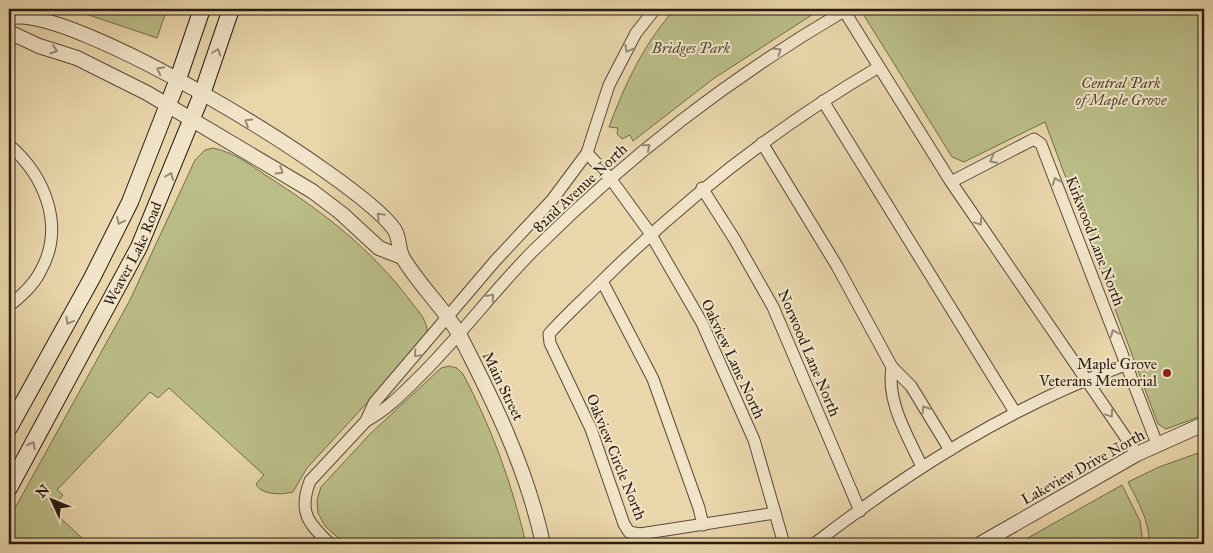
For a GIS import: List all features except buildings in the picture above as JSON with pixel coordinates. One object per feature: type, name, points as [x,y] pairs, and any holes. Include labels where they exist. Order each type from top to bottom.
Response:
[{"type":"main road","name":"Weaver Lake Road","points":[[9,428],[97,270],[130,202],[178,79],[202,9]]},
{"type":"main road","name":"Weaver Lake Road","points":[[9,488],[139,247],[192,120],[231,9]]},
{"type":"street","name":"82nd Avenue North","points":[[330,544],[310,525],[306,514],[304,502],[310,481],[366,421],[374,403],[450,317],[495,261],[552,200],[586,153],[609,84],[636,34],[655,9]]},
{"type":"street","points":[[844,10],[951,182],[1137,454]]},
{"type":"street","name":"82nd Avenue North","points":[[366,421],[384,412],[440,357],[534,250],[610,178],[698,106],[782,48],[844,10]]},
{"type":"street","points":[[9,18],[14,16],[42,20],[79,32],[178,79],[202,94]]},
{"type":"street","points":[[9,32],[106,71],[192,120]]},
{"type":"street","name":"Oakview Circle North","points":[[775,513],[640,534],[630,532],[624,524],[591,429],[550,343],[549,334],[650,233],[702,188],[762,143],[823,101],[879,67]]},
{"type":"street","name":"Main Street","points":[[202,94],[329,172],[360,196],[395,230],[402,257],[450,317],[513,446],[525,477],[543,544]]},
{"type":"street","points":[[823,101],[1015,412]]},
{"type":"street","name":"Main Street","points":[[192,120],[312,191],[341,213],[379,248],[402,257]]},
{"type":"street","name":"Kirkwood Lane North","points":[[951,182],[1034,139],[1041,144],[1157,444]]},
{"type":"street","points":[[762,143],[837,266],[892,367],[911,386],[950,450]]},
{"type":"street","points":[[9,145],[25,158],[41,181],[48,202],[52,228],[47,253],[40,272],[25,293],[9,306]]},
{"type":"street","name":"Oakview Lane North","points":[[586,153],[610,178],[650,233],[706,331],[754,440],[784,544]]},
{"type":"street","name":"Norwood Lane North","points":[[702,188],[736,240],[773,307],[860,511]]},
{"type":"street","points":[[602,282],[652,379],[699,508],[703,525]]},
{"type":"street","points":[[814,544],[922,467],[1015,412],[1086,379],[1125,365]]},
{"type":"street","points":[[892,367],[889,382],[891,396],[922,467]]},
{"type":"street","name":"Lakeview Drive North","points":[[980,544],[1137,454],[1204,424]]},
{"type":"green space","points":[[71,9],[167,9],[157,38]]},
{"type":"green space","name":"Bridges Park","points":[[675,9],[821,9],[713,79],[633,141],[630,135],[622,139],[617,134],[618,128],[609,127],[615,111],[636,65],[654,36]]},
{"type":"green space","name":"Central Park of Maple Grove","points":[[860,9],[1204,9],[1204,415],[1166,429],[1158,424],[1045,122],[964,162],[952,157]]},
{"type":"green space","points":[[213,148],[248,163],[307,203],[346,233],[397,284],[422,317],[427,333],[399,368],[307,468],[293,492],[284,494],[272,493],[258,488],[256,484],[264,475],[169,388],[158,398],[150,392],[57,490],[63,495],[51,509],[83,539],[81,544],[9,544],[9,519],[130,300],[195,160],[205,150]]},
{"type":"green space","points":[[449,366],[457,368],[463,374],[483,415],[508,478],[526,544],[345,544],[325,526],[318,513],[317,500],[321,487],[369,435],[441,368]]},
{"type":"green space","points":[[1204,451],[1204,544],[1149,544],[1148,527],[1128,482],[1159,467]]},
{"type":"green space","points":[[1122,485],[1140,521],[1143,544],[1017,544]]},
{"type":"place","name":"Maple Grove Veterans Memorial","points":[[1167,373]]}]
